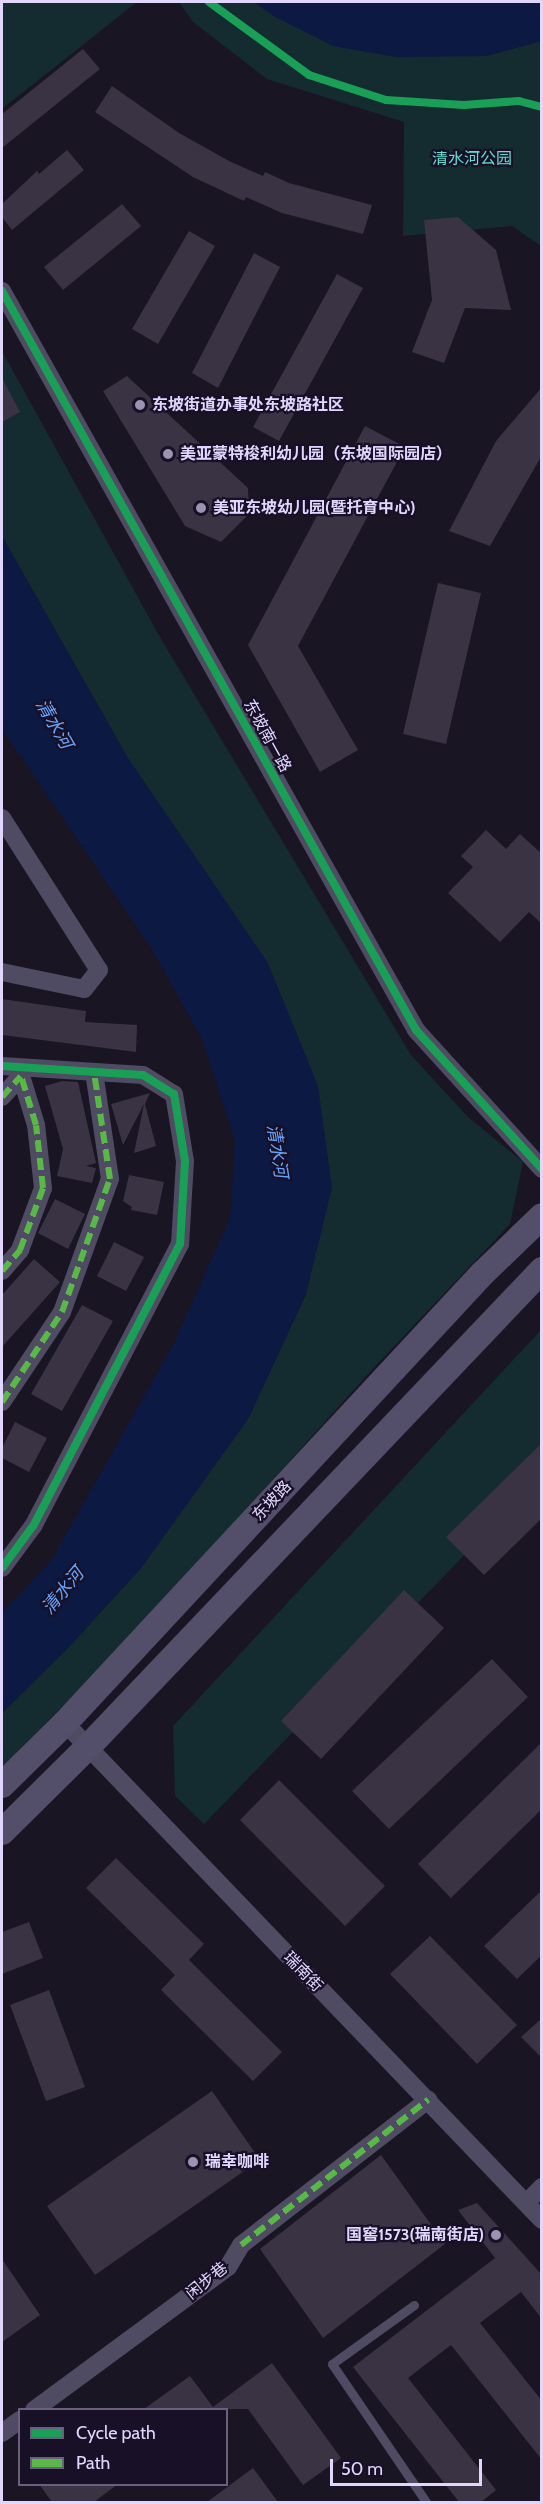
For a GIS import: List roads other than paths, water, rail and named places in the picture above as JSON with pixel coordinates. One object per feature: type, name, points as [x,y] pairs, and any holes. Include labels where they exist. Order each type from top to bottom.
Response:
[{"type":"main road","name":"东坡路","points":[[2,1785],[65,1723],[482,1274],[542,1216]]},
{"type":"main road","points":[[2,1832],[87,1748],[542,1270]]},
{"type":"street","name":"东坡南一路","points":[[2,291],[416,1030],[542,1169]]},
{"type":"street","points":[[2,818],[99,970],[84,989],[2,972]]},
{"type":"street","points":[[2,1066],[143,1075],[174,1094],[185,1161],[180,1244],[33,1526],[2,1568]]},
{"type":"street","points":[[2,1402],[62,1312],[110,1179],[94,1072]]},
{"type":"street","points":[[2,1097],[21,1076],[36,1125],[43,1188],[20,1250],[2,1271]]},
{"type":"street","name":"瑞南街","points":[[65,1723],[542,2220]]},
{"type":"street","name":"闲步巷","points":[[35,2408],[228,2267],[241,2245],[428,2100]]},
{"type":"street","points":[[526,2203],[542,2187]]},
{"type":"street","points":[[2,2433],[18,2421]]},
{"type":"lane","points":[[414,2305],[332,2364],[426,2502]]},
{"type":"water","points":[[254,2],[541,2],[541,41],[486,56],[396,57],[333,46],[277,18]]},
{"type":"water","name":"清水河","points":[[2,536],[126,755],[268,963],[318,1086],[332,1188],[306,1294],[248,1419],[141,1568],[68,1648],[2,1713],[2,1613],[52,1559],[173,1345],[230,1218],[235,1141],[202,1039],[151,948],[2,729]]},
{"type":"place","name":"东坡街道办事处东坡路社区","points":[[140,405]]},
{"type":"place","name":"美亚蒙特梭利幼儿园（东坡国际园店）","points":[[168,454]]},
{"type":"place","name":"美亚东坡幼儿园(暨托育中心)","points":[[201,508]]},
{"type":"place","name":"瑞幸咖啡","points":[[193,2162]]},
{"type":"place","name":"国窖1573(瑞南街店)","points":[[496,2235]]},
{"type":"park label","name":"清水河公园","points":[[472,159]]}]
